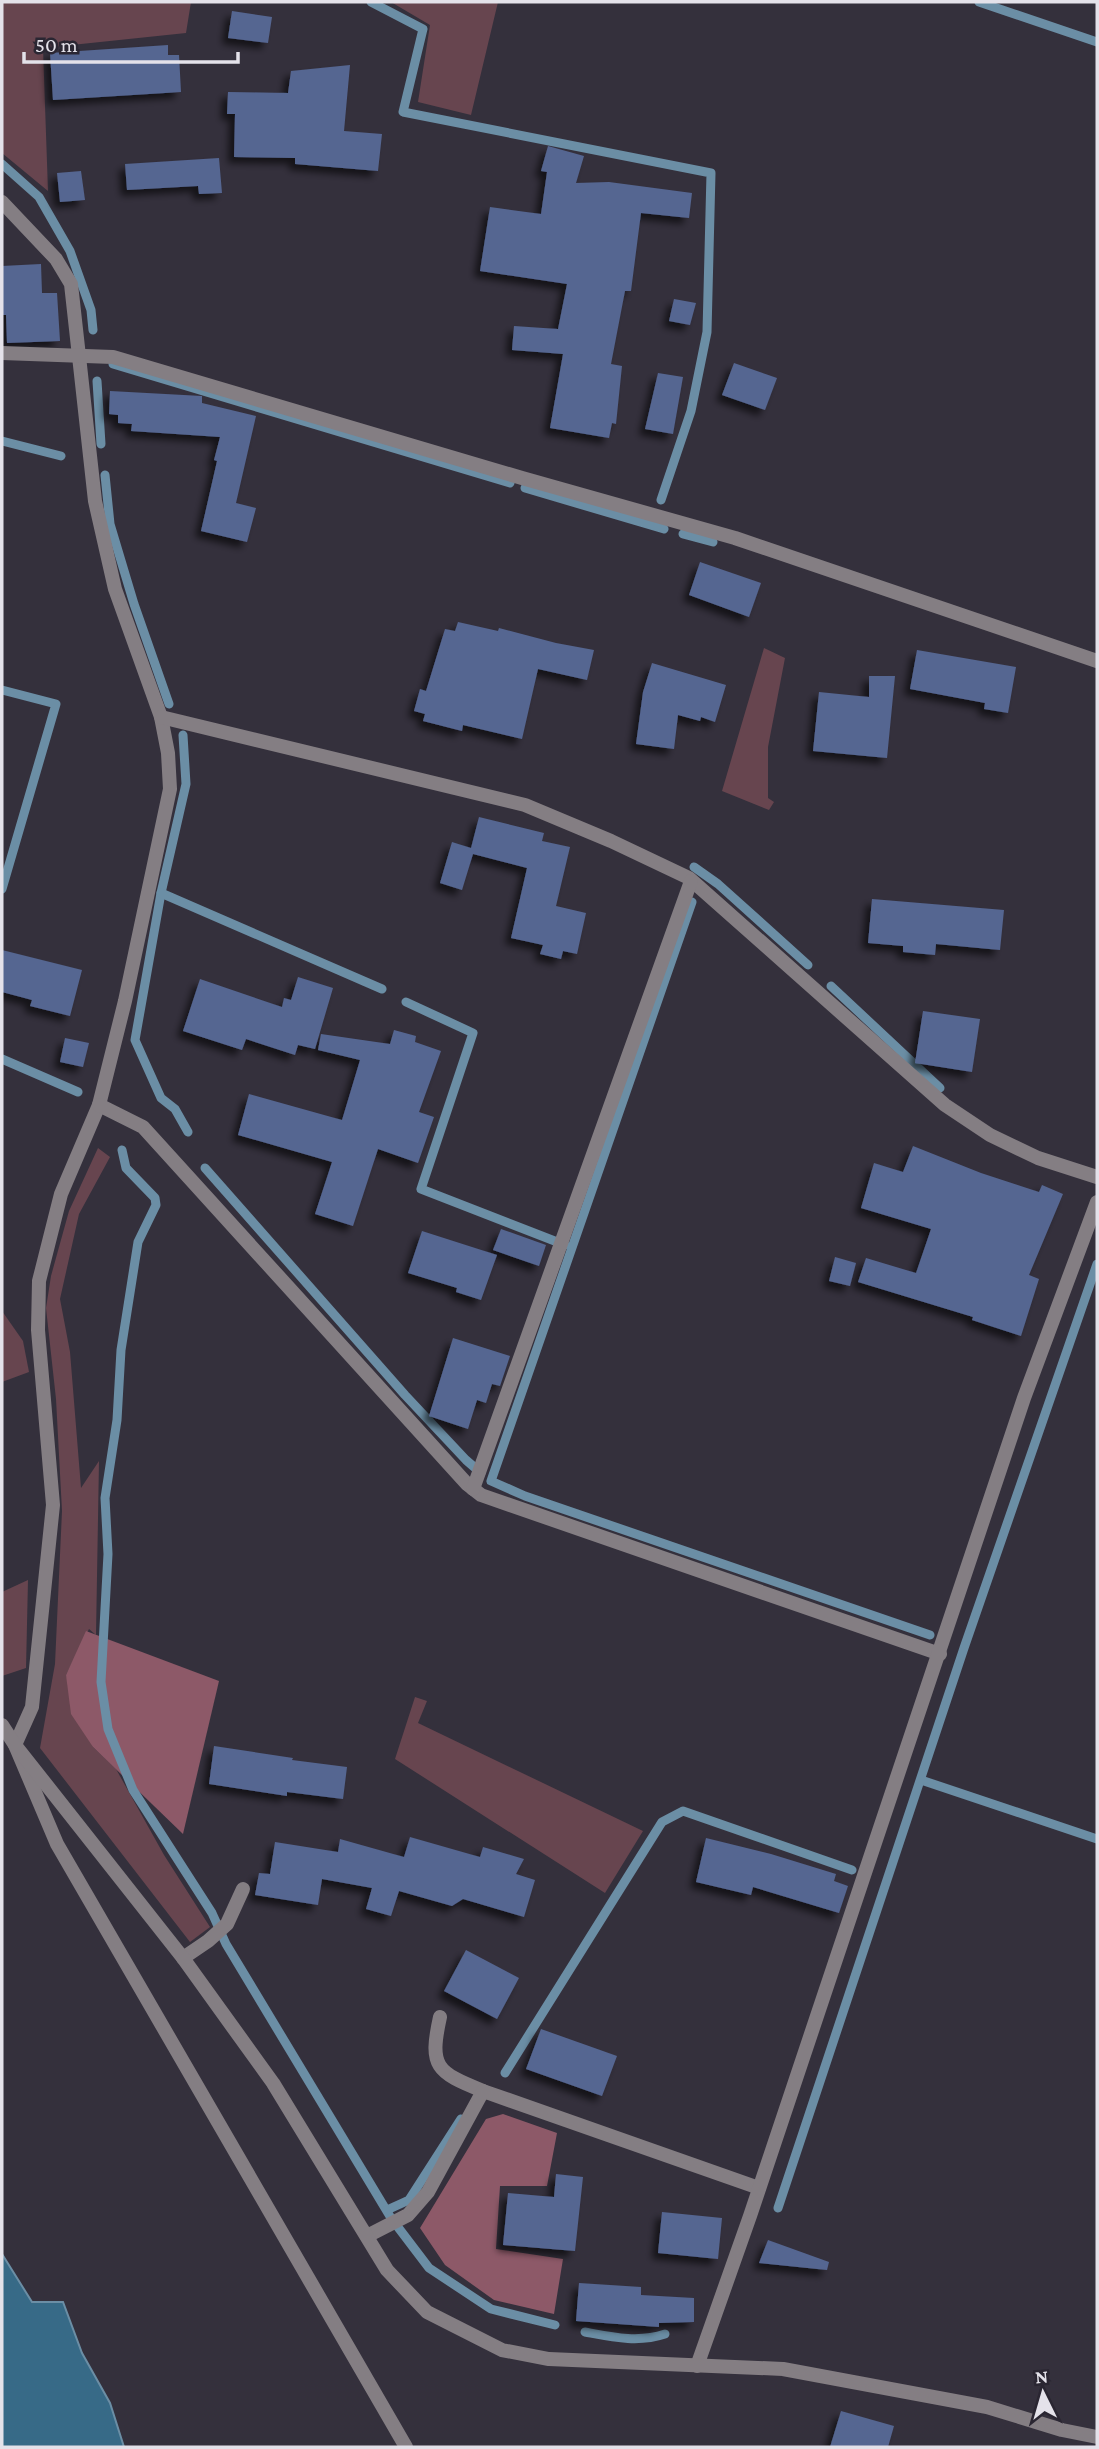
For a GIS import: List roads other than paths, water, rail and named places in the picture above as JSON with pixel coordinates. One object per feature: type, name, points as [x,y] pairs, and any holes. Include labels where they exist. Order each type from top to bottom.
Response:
[{"type":"street","points":[[2,202],[57,259],[71,284],[95,501],[115,589],[161,717],[168,753],[170,789],[125,1001],[99,1105],[61,1194],[39,1281],[38,1330],[53,1505],[32,1707],[15,1745],[57,1844],[406,2447]]},
{"type":"street","points":[[2,353],[113,357],[735,538],[1097,662]]},
{"type":"street","points":[[161,717],[525,805],[611,841],[691,881],[945,1105],[990,1135],[1038,1158],[1097,1177]]},
{"type":"street","points":[[474,1487],[691,881]]},
{"type":"street","points":[[99,1105],[143,1127],[481,1495],[940,1654]]},
{"type":"street","points":[[697,2366],[760,2188],[1024,1398],[1097,1202]]},
{"type":"street","points":[[2,1724],[15,1745],[183,1958],[272,2083],[372,2233],[387,2270],[426,2312],[502,2350],[549,2359],[783,2369],[987,2407],[1062,2430],[1097,2437]]},
{"type":"street","points":[[183,1958],[227,1924],[243,1889]]},
{"type":"street","points":[[440,2017],[433,2046],[438,2064],[453,2079],[760,2188]]},
{"type":"street","points":[[372,2233],[408,2215],[428,2192],[483,2091]]},
{"type":"water","points":[[2,2254],[32,2302],[63,2302],[82,2353],[110,2403],[124,2447],[2,2447]]},
{"type":"waterway","points":[[371,2],[423,29],[403,112],[711,173],[707,332],[691,411],[661,500]]},
{"type":"waterway","points":[[979,2],[1097,42]]},
{"type":"waterway","points":[[2,164],[39,197],[70,251],[91,310],[93,330]]},
{"type":"waterway","points":[[113,364],[510,483]]},
{"type":"waterway","points":[[97,381],[101,444]]},
{"type":"waterway","points":[[2,441],[61,456]]},
{"type":"waterway","points":[[105,475],[110,524],[134,604],[169,704]]},
{"type":"waterway","points":[[525,488],[664,529]]},
{"type":"waterway","points":[[683,534],[713,542]]},
{"type":"waterway","points":[[2,690],[56,704],[2,889]]},
{"type":"waterway","points":[[183,735],[186,784],[161,893],[135,1040],[161,1098],[175,1109],[188,1132]]},
{"type":"waterway","points":[[694,867],[718,884],[808,965]]},
{"type":"waterway","points":[[161,893],[382,989]]},
{"type":"waterway","points":[[692,902],[491,1481],[525,1496],[930,1635]]},
{"type":"waterway","points":[[831,986],[940,1088]]},
{"type":"waterway","points":[[406,1002],[473,1033],[421,1189],[565,1245]]},
{"type":"waterway","points":[[2,1059],[78,1092]]},
{"type":"waterway","points":[[122,1150],[126,1168],[155,1198],[156,1205],[138,1242],[121,1350],[117,1420],[105,1498],[108,1554],[101,1682],[108,1729],[133,1790],[212,1913],[226,1944],[391,2218],[429,2268],[491,2309],[555,2325]]},
{"type":"waterway","points":[[205,1168],[405,1395],[481,1473]]},
{"type":"waterway","points":[[778,2208],[964,1648],[1097,1264]]},
{"type":"waterway","points":[[921,1780],[1097,1839]]},
{"type":"waterway","points":[[505,2073],[662,1822],[683,1811],[852,1870]]},
{"type":"waterway","points":[[387,2210],[409,2200],[461,2119]]},
{"type":"waterway","points":[[585,2332],[635,2339],[665,2334]]}]
